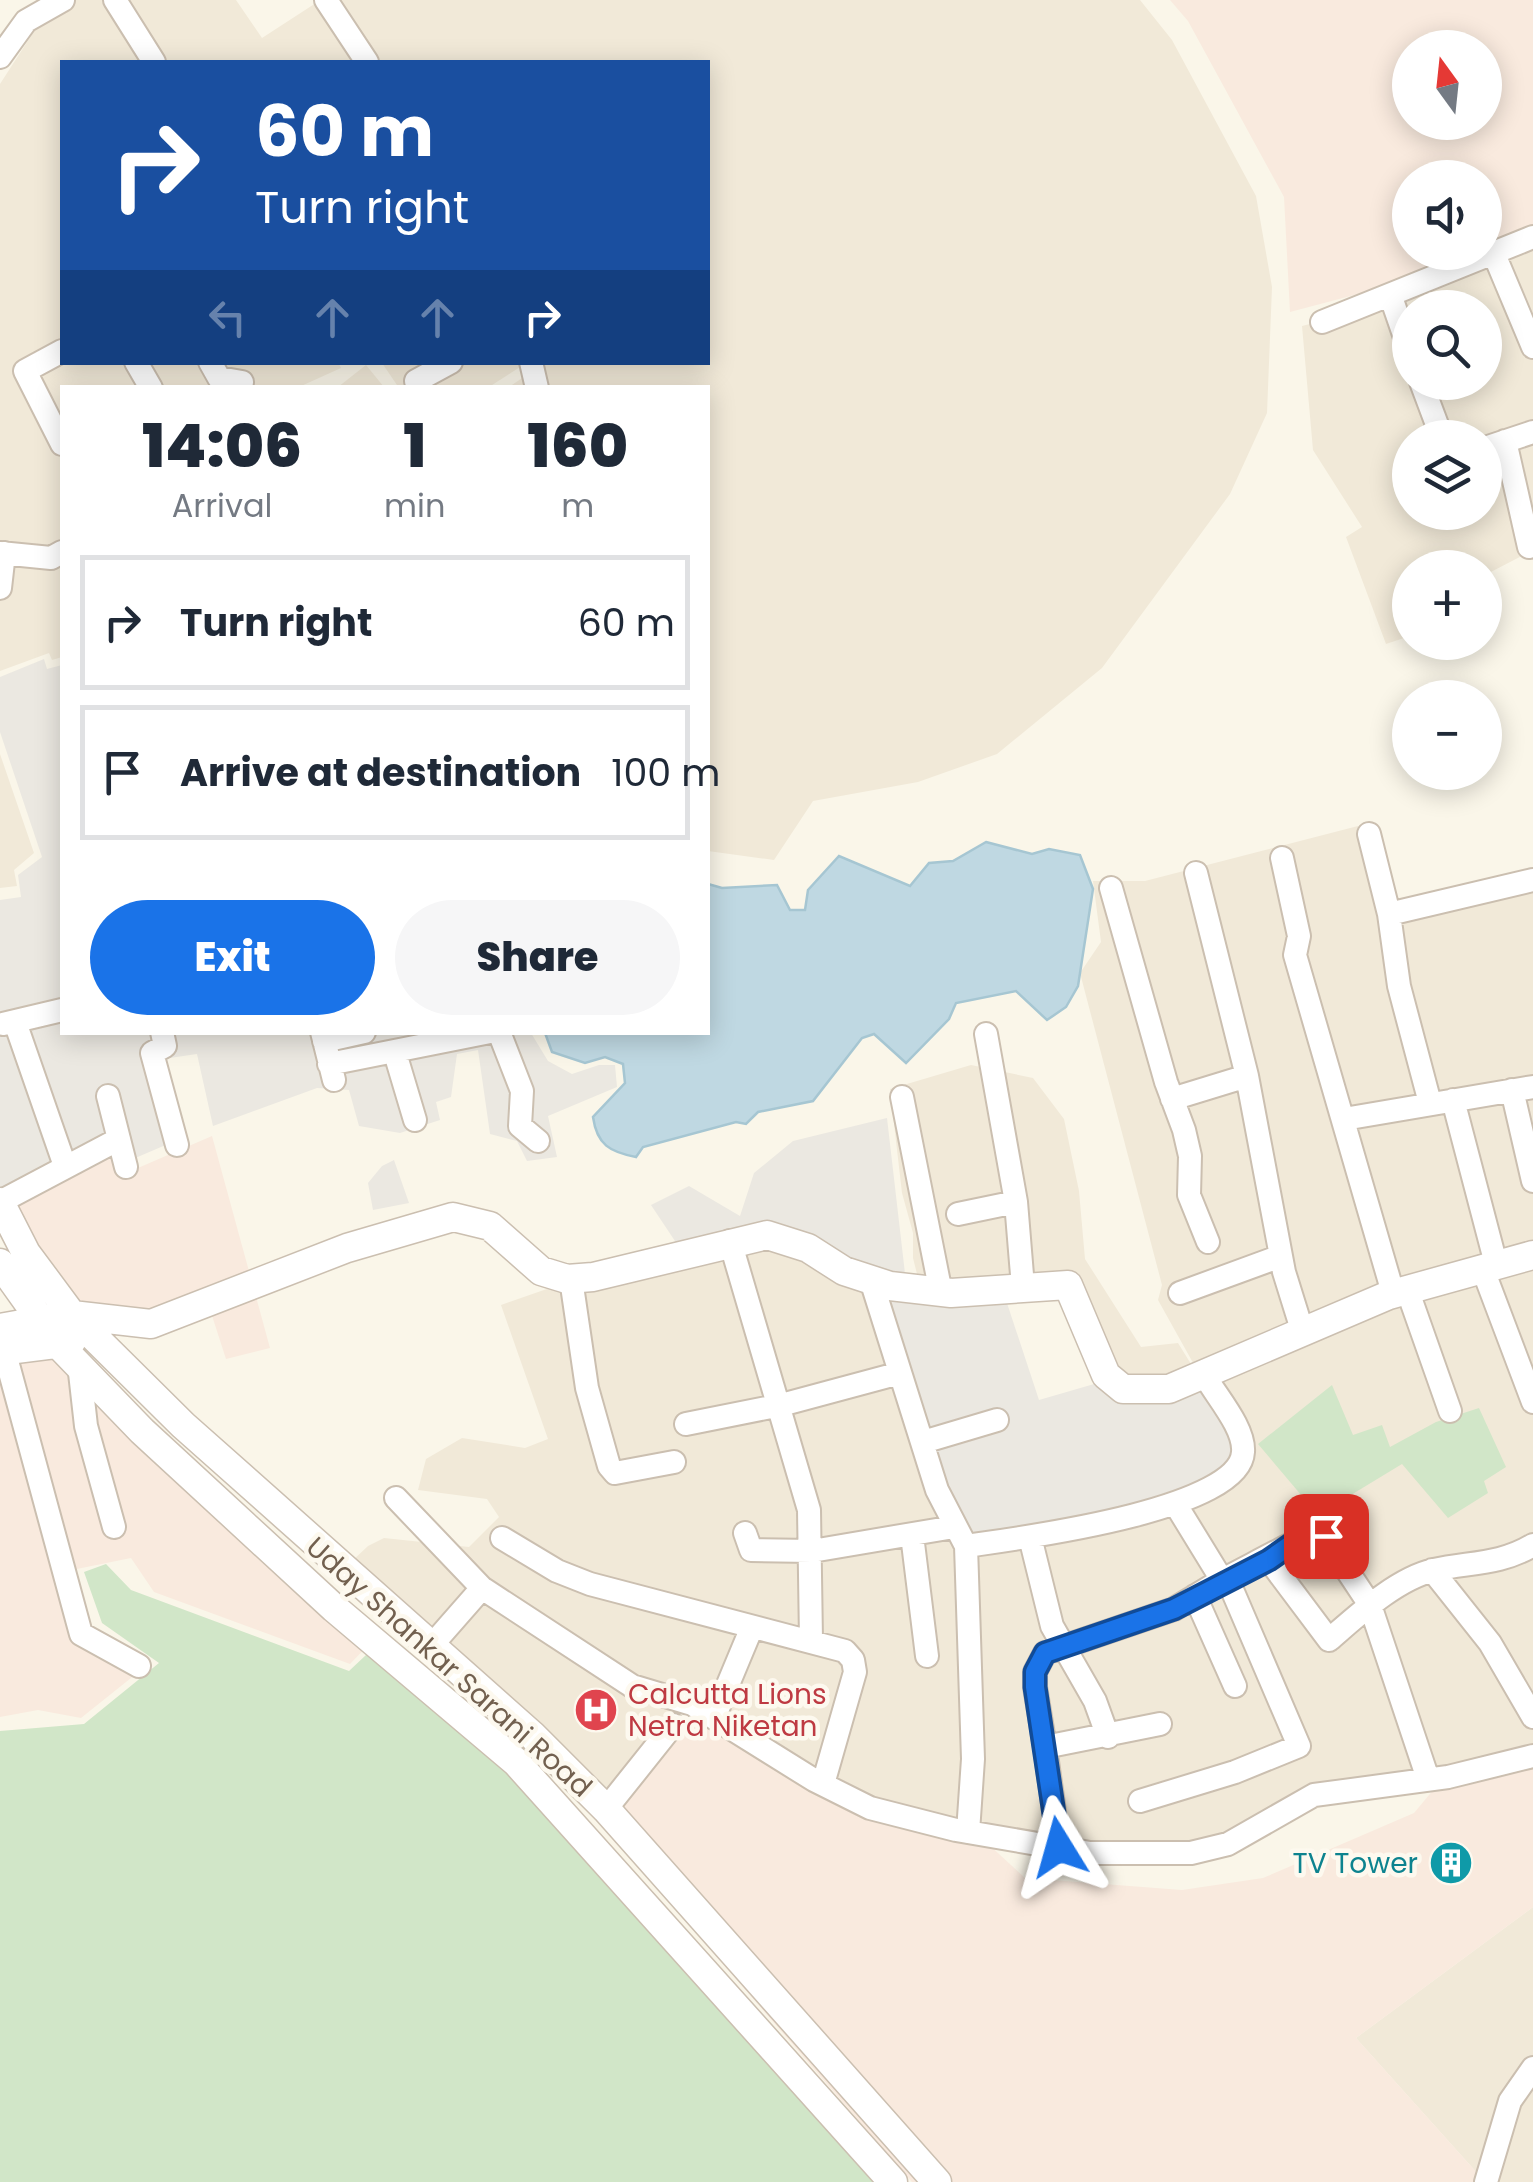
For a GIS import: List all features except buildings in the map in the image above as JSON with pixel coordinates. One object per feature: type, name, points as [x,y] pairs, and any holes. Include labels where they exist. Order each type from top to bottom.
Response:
[{"type":"street","points":[[0,57],[26,21],[62,0]]},
{"type":"street","points":[[115,0],[153,60]]},
{"type":"street","points":[[326,0],[366,60]]},
{"type":"street","points":[[1502,251],[1533,237]]},
{"type":"street","points":[[1407,290],[1455,270]]},
{"type":"street","points":[[1501,270],[1533,347]]},
{"type":"street","points":[[1322,322],[1392,296]]},
{"type":"street","points":[[60,352],[24,371],[60,440]]},
{"type":"street","points":[[212,365],[219,378],[242,382],[242,385]]},
{"type":"street","points":[[416,381],[445,365]]},
{"type":"street","points":[[1502,442],[1533,432]]},
{"type":"street","points":[[1502,465],[1529,548]]},
{"type":"street","points":[[0,588],[2,553],[51,558],[60,553]]},
{"type":"street","points":[[1369,834],[1389,914],[1399,986],[1442,1101],[1533,1402]]},
{"type":"street","points":[[1282,858],[1299,936],[1295,955],[1344,1118],[1400,1291],[1450,1411]]},
{"type":"street","points":[[1196,873],[1247,1076],[1282,1256],[1303,1332]]},
{"type":"street","points":[[1389,914],[1533,880]]},
{"type":"street","points":[[1111,888],[1190,1156],[1189,1194],[1208,1242]]},
{"type":"street","points":[[60,1010],[7,1023],[65,1166]]},
{"type":"street","points":[[986,1034],[1016,1202],[1023,1288]]},
{"type":"street","points":[[163,1035],[165,1046],[152,1052],[177,1145]]},
{"type":"street","points":[[327,1055],[359,1035]]},
{"type":"street","points":[[327,1055],[395,1054],[477,1035]]},
{"type":"street","points":[[500,1035],[522,1091],[520,1126],[538,1141]]},
{"type":"street","points":[[395,1054],[416,1120]]},
{"type":"street","points":[[1172,1098],[1247,1076]]},
{"type":"street","points":[[1344,1118],[1523,1088],[1533,1182]]},
{"type":"street","points":[[108,1096],[126,1167]]},
{"type":"street","points":[[902,1098],[941,1293]]},
{"type":"street","points":[[0,1202],[119,1139]]},
{"type":"street","name":"Uday Shankar Sarani Road","points":[[0,1202],[26,1253],[72,1315],[242,1478],[432,1646],[606,1809],[937,2182]]},
{"type":"street","points":[[958,1214],[1016,1202]]},
{"type":"street","points":[[139,1666],[81,1634],[1,1343],[49,1333],[96,1339],[150,1324],[347,1248],[452,1216],[490,1226],[541,1271],[572,1278],[691,1255],[767,1235],[808,1248],[844,1271],[941,1293],[1068,1285],[1106,1375],[1123,1389],[1169,1389],[1400,1291],[1533,1255]]},
{"type":"street","points":[[730,1242],[809,1510],[811,1640]]},
{"type":"street","points":[[1180,1293],[1282,1256]]},
{"type":"street","name":"Uday Shankar Sarani Road","points":[[0,1264],[49,1333],[142,1432],[320,1596],[516,1762],[893,2182]]},
{"type":"street","points":[[572,1278],[588,1388],[609,1466],[614,1473],[674,1462]]},
{"type":"street","points":[[872,1280],[937,1490],[960,1536],[973,1759],[968,1832]]},
{"type":"street","points":[[49,1333],[72,1315],[150,1324]]},
{"type":"street","points":[[79,1364],[86,1426],[114,1527]]},
{"type":"street","points":[[686,1424],[781,1405],[900,1373]]},
{"type":"street","points":[[745,1533],[750,1550],[812,1552],[912,1535],[1030,1537],[1176,1505],[1238,1468],[1244,1452],[1239,1434],[1205,1376]]},
{"type":"street","points":[[923,1442],[997,1420]]},
{"type":"street","points":[[396,1498],[482,1588],[632,1686],[692,1704],[870,1808],[968,1832],[1128,1856],[1191,1853],[1228,1844],[1314,1795],[1428,1779],[1517,1763],[1533,1756]]},
{"type":"street","points":[[1140,1802],[1236,1772],[1299,1746],[1225,1579],[1176,1505]]},
{"type":"street","points":[[1059,1847],[1035,1672],[1045,1653],[1174,1609],[1225,1579],[1269,1560],[1309,1532],[1321,1531],[1370,1605],[1428,1779]]},
{"type":"street","points":[[912,1535],[926,1656]]},
{"type":"street","points":[[1030,1537],[1061,1646],[1095,1701],[1108,1736]]},
{"type":"street","points":[[502,1538],[557,1571],[590,1584],[845,1651],[853,1660],[855,1672],[823,1784]]},
{"type":"street","points":[[1269,1560],[1329,1640],[1370,1605],[1432,1570],[1488,1564],[1533,1545]]},
{"type":"street","points":[[1432,1570],[1490,1644],[1533,1717]]},
{"type":"street","points":[[432,1646],[482,1588]]},
{"type":"street","points":[[1194,1596],[1234,1686]]},
{"type":"street","points":[[714,1718],[752,1627]]},
{"type":"street","points":[[1045,1747],[1160,1724]]},
{"type":"street","points":[[606,1809],[673,1725]]},
{"type":"street","points":[[1486,2182],[1510,2101],[1533,2068]]},
{"type":"shaded area","points":[[71,0],[106,0],[145,60],[60,60],[60,365],[341,368],[303,385],[60,385],[60,547],[50,552],[0,547],[0,84],[51,5]]},
{"type":"shaded area","points":[[119,0],[236,0],[262,38],[319,1],[358,60],[158,60]]},
{"type":"shaded area","points":[[337,0],[1140,0],[1172,40],[1256,196],[1272,287],[1267,413],[1230,494],[1102,668],[997,754],[918,782],[813,801],[774,860],[710,851],[710,385],[512,385],[541,365],[710,365],[710,60],[379,60]]},
{"type":"shaded area","points":[[1170,0],[1533,0],[1533,225],[1502,238],[1502,160],[1392,160],[1392,270],[1424,270],[1377,289],[1290,312],[1284,197],[1188,21]]},
{"type":"shaded area","points":[[1533,241],[1533,550],[1502,566],[1502,550],[1392,550],[1392,642],[1386,644],[1346,537],[1362,527],[1313,450],[1302,326],[1392,302],[1392,400],[1502,400],[1502,290],[1420,290],[1466,270],[1502,270],[1502,254]]},
{"type":"shaded area","points":[[366,365],[382,385],[341,385]]},
{"type":"shaded area","points":[[383,365],[523,365],[492,385],[397,385]]},
{"type":"shaded area","points":[[60,556],[60,658],[52,660],[49,653],[0,671],[0,557]]},
{"type":"shaded area","points":[[44,659],[47,669],[60,666],[60,1005],[0,1019],[0,900],[21,897],[18,875],[42,857],[0,732],[0,677]]},
{"type":"shaded area","points":[[0,754],[34,853],[14,870],[17,886],[0,888]]},
{"type":"shaded area","points":[[1358,826],[1386,920],[1533,885],[1533,1249],[1197,1370],[1158,1300],[1162,1285],[1080,973],[1101,942],[1093,881],[1145,881]]},
{"type":"shaded area","points":[[60,1016],[60,1035],[532,1035],[548,1061],[572,1074],[599,1065],[615,1065],[617,1087],[548,1116],[557,1157],[527,1161],[517,1141],[490,1134],[478,1050],[457,1054],[451,1097],[436,1102],[440,1120],[400,1133],[359,1126],[349,1090],[317,1088],[213,1126],[197,1054],[149,1061],[168,1144],[133,1159],[113,1136],[0,1189],[0,1030]]},
{"type":"shaded area","points":[[971,1065],[1033,1078],[1064,1119],[1079,1191],[1085,1259],[1141,1347],[1178,1343],[1196,1372],[1122,1381],[1065,1277],[919,1282],[913,1258],[913,1233],[902,1193],[890,1089]]},
{"type":"shaded area","points":[[887,1118],[906,1282],[768,1227],[679,1247],[651,1205],[689,1186],[740,1216],[754,1173],[793,1141]]},
{"type":"shaded area","points":[[212,1136],[270,1348],[226,1359],[205,1294],[154,1310],[93,1352],[47,1307],[0,1216],[116,1144],[124,1174]]},
{"type":"shaded area","points":[[394,1160],[409,1203],[373,1210],[368,1183],[382,1166]]},
{"type":"shaded area","points":[[766,1241],[868,1282],[961,1548],[968,1757],[962,1823],[869,1799],[817,1775],[694,1695],[618,1787],[590,1808],[456,1681],[333,1579],[368,1546],[384,1538],[469,1547],[499,1517],[487,1499],[418,1490],[426,1459],[462,1438],[525,1448],[548,1439],[501,1305],[564,1283]]},
{"type":"shaded area","points":[[1533,1260],[1533,1750],[1396,1775],[1225,1838],[1121,1850],[972,1827],[970,1550],[1208,1378],[1387,1299]]},
{"type":"shaded area","points":[[877,1289],[1004,1294],[1039,1400],[1101,1382],[1202,1381],[1237,1442],[1232,1464],[1169,1501],[970,1536],[953,1519]]},
{"type":"shaded area","points":[[43,1318],[161,1439],[379,1634],[350,1664],[154,1592],[131,1558],[62,1572],[76,1637],[136,1674],[81,1718],[38,1710],[0,1717],[0,1336]]},
{"type":"shaded area","points":[[691,1708],[863,1811],[986,1842],[1025,1878],[1182,1890],[1263,1878],[1414,1813],[1439,1783],[1533,1760],[1533,1907],[1356,2038],[1478,2174],[1475,2182],[912,2182],[599,1821]]},
{"type":"shaded area","points":[[1533,1907],[1533,2055],[1501,2099],[1478,2174],[1356,2038]]},
{"type":"shaded area","points":[[1533,2078],[1533,2182],[1492,2182],[1516,2102]]},
{"type":"green space","points":[[1332,1385],[1353,1435],[1382,1425],[1390,1447],[1436,1422],[1479,1408],[1506,1467],[1484,1481],[1488,1493],[1448,1518],[1402,1464],[1318,1515],[1258,1444]]},
{"type":"green space","points":[[106,1564],[131,1590],[349,1671],[382,1640],[511,1743],[890,2182],[0,2182],[0,1731],[84,1724],[159,1663],[102,1623],[84,1572]]},
{"type":"water","points":[[986,842],[1032,854],[1049,849],[1080,855],[1093,889],[1078,986],[1066,1007],[1047,1020],[1016,991],[956,1003],[949,1019],[906,1063],[874,1034],[862,1038],[813,1101],[758,1112],[746,1124],[736,1122],[643,1147],[636,1157],[612,1150],[602,1141],[593,1117],[625,1083],[623,1064],[605,1057],[585,1063],[552,1052],[546,1035],[710,1035],[710,885],[722,888],[777,885],[790,910],[805,910],[808,890],[839,856],[910,886],[929,863],[953,861]]},
{"type":"place","name":"Calcutta Lions Netra Niketan","points":[[596,1710]]},
{"type":"place","name":"TV Tower","points":[[1451,1863]]},
{"type":"route","points":[[1059,1847],[1035,1687],[1035,1672],[1045,1653],[1174,1609],[1227,1578],[1269,1560],[1309,1532],[1321,1531],[1326,1536]]}]
